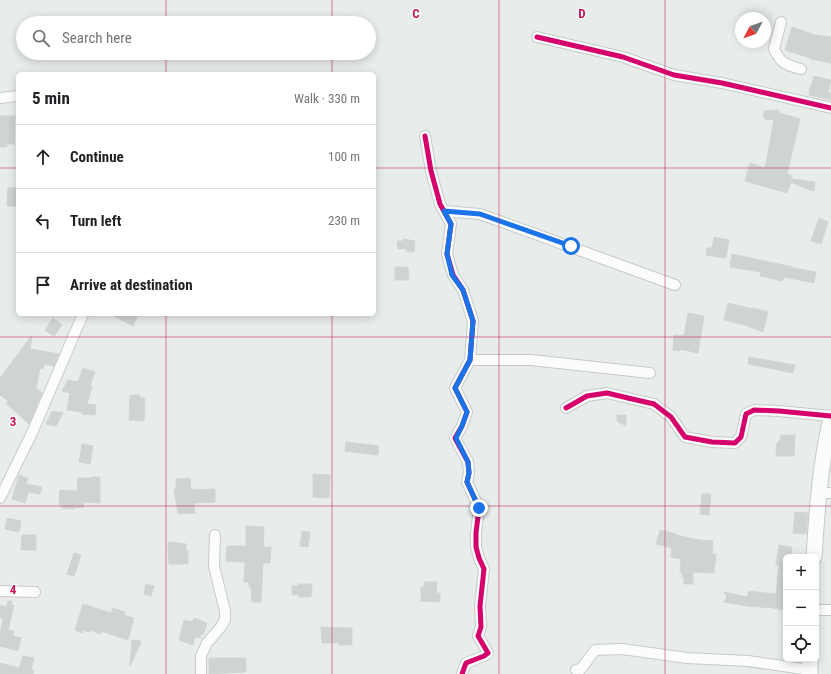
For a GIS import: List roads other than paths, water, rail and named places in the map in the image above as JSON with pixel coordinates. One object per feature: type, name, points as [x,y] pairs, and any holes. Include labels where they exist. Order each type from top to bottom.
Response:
[{"type":"street","points":[[781,22],[774,49],[778,58],[786,66],[801,69]]},
{"type":"street","points":[[537,37],[622,57],[674,75],[722,83],[831,108]]},
{"type":"street","points":[[0,98],[16,96]]},
{"type":"street","points":[[425,136],[431,170],[440,204],[451,224],[447,254],[452,275],[463,290],[473,321],[470,360],[455,388],[467,412],[456,438],[468,462],[469,473],[467,482],[479,508],[476,547],[484,569],[480,606],[481,627],[478,636],[488,653],[466,663],[462,674]]},
{"type":"street","points":[[444,211],[480,214],[675,285]]},
{"type":"street","points":[[0,498],[32,433],[82,316]]},
{"type":"street","points":[[470,360],[531,360],[650,373]]},
{"type":"street","points":[[566,408],[587,396],[607,393],[654,404],[671,417],[685,437],[712,442],[735,444],[741,437],[746,414],[754,410],[778,410],[831,417],[825,445],[825,493],[815,554]]},
{"type":"street","points":[[201,674],[201,656],[207,643],[225,620],[225,610],[214,566],[215,535]]},
{"type":"street","points":[[0,591],[35,592]]},
{"type":"street","points":[[819,610],[831,610]]},
{"type":"street","points":[[576,670],[581,669],[595,650],[622,649],[687,658],[748,661],[810,668]]}]
